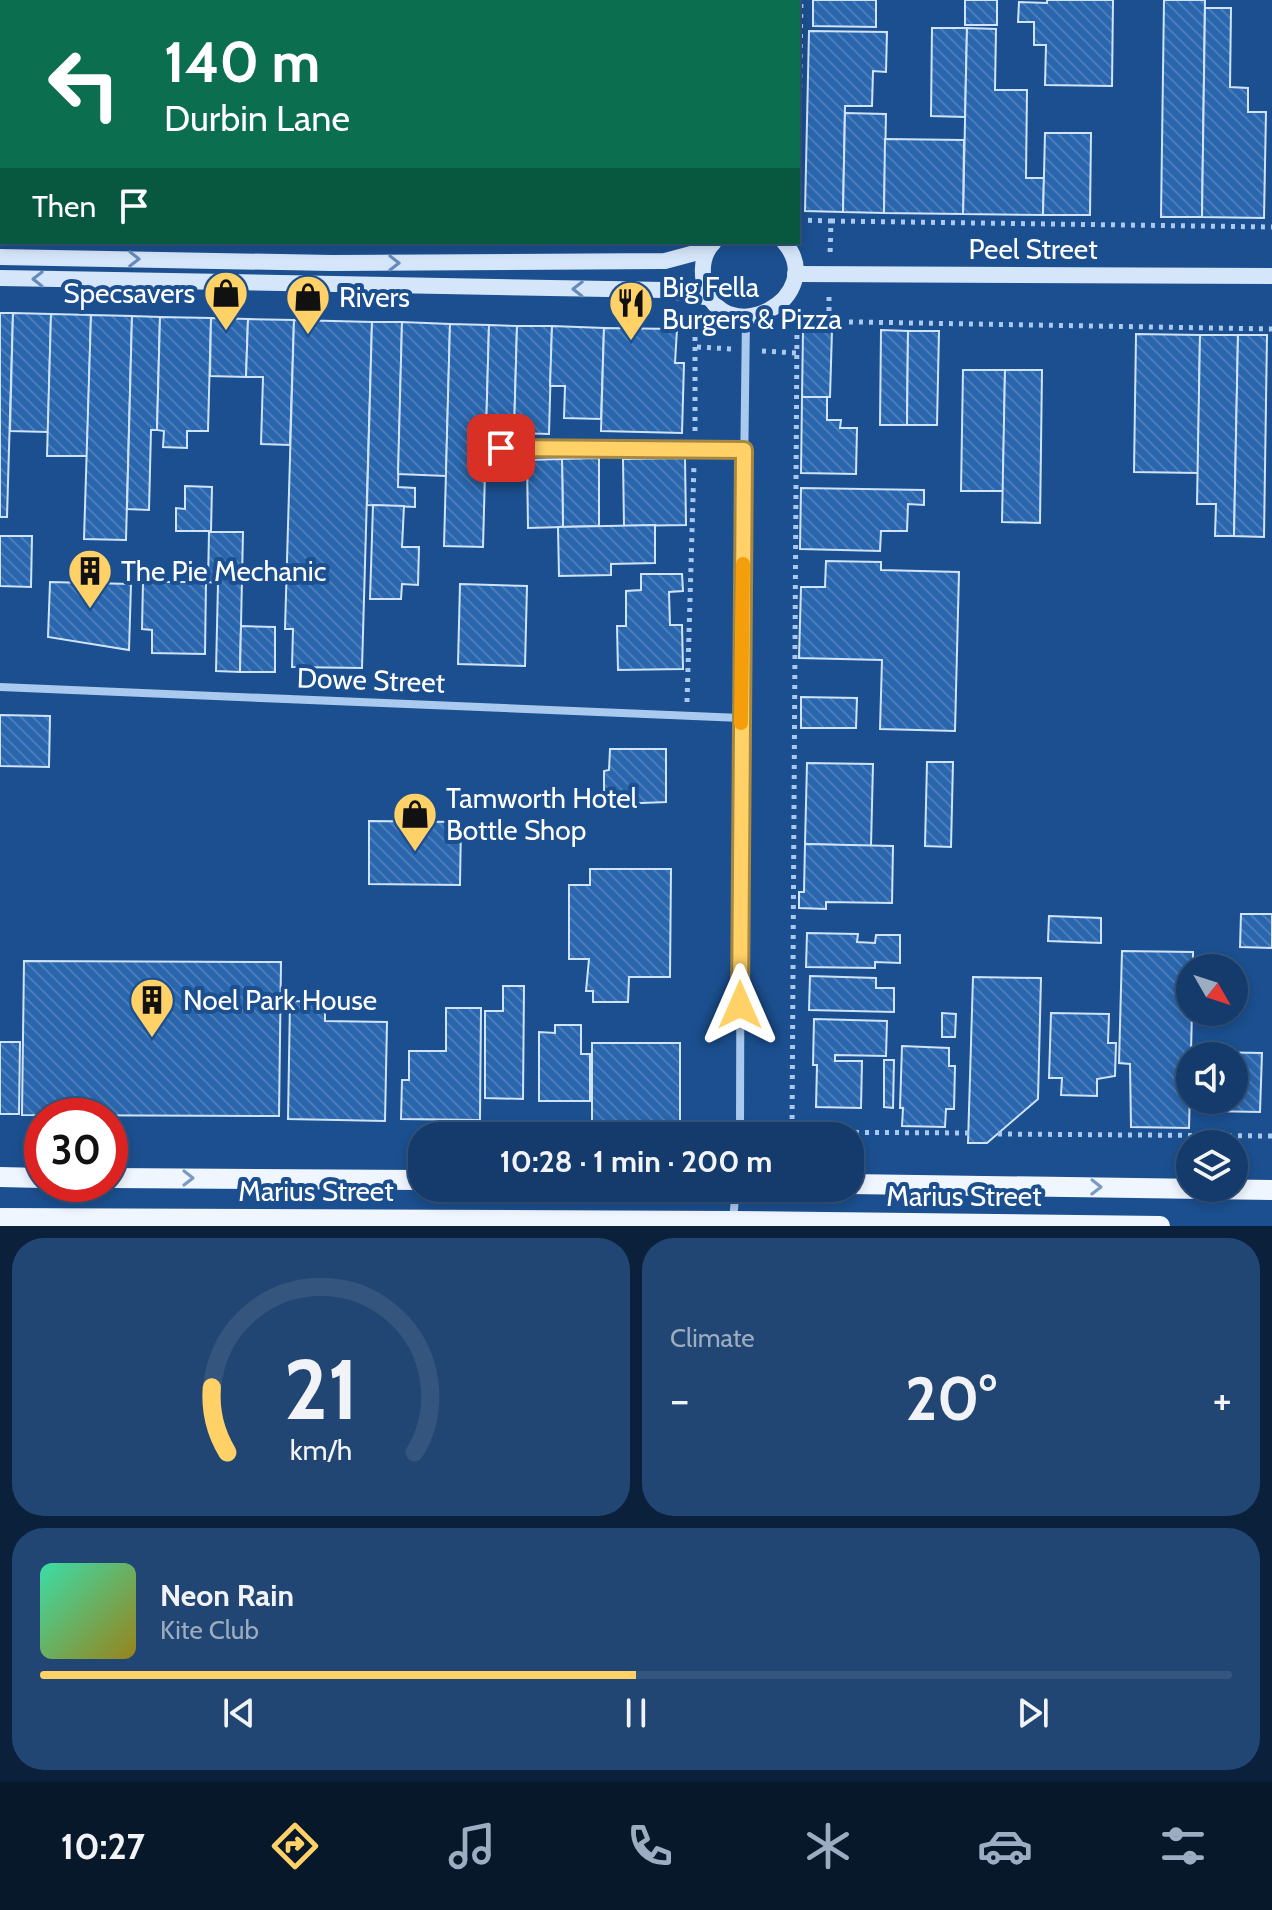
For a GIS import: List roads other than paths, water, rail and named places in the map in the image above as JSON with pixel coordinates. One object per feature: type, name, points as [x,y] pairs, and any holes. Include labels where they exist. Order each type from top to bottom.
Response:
[{"type":"main road","points":[[710,246],[702,271],[711,298],[732,314],[746,317],[760,316],[784,301],[795,274],[793,259],[785,244]]},
{"type":"main road","points":[[0,257],[332,263],[665,261],[710,246]]},
{"type":"main road","name":"Peel Street","points":[[795,274],[1272,276]]},
{"type":"main road","points":[[0,278],[665,290],[711,298]]},
{"type":"main road","points":[[0,1177],[24,1178]]},
{"type":"main road","name":"Marius Street","points":[[128,1178],[408,1180]]},
{"type":"main road","name":"Marius Street","points":[[864,1184],[1272,1190]]},
{"type":"main road","name":"Marius Street","points":[[0,1218],[1160,1226]]},
{"type":"street","points":[[740,1122],[746,317]]},
{"type":"street","name":"Dowe Street","points":[[0,687],[741,718]]},
{"type":"street","points":[[733,1223],[735,1202]]},
{"type":"lane","points":[[501,448],[744,450]]},
{"type":"place","name":"Specsavers","points":[[226,332]]},
{"type":"place","name":"Rivers","points":[[308,336]]},
{"type":"place","name":"Big Fella Burgers & Pizza","points":[[631,342]]},
{"type":"place","name":"The Pie Mechanic","points":[[90,610]]},
{"type":"place","name":"Tamworth Hotel Bottle Shop","points":[[415,853]]},
{"type":"place","name":"Noel Park House","points":[[152,1039]]}]
